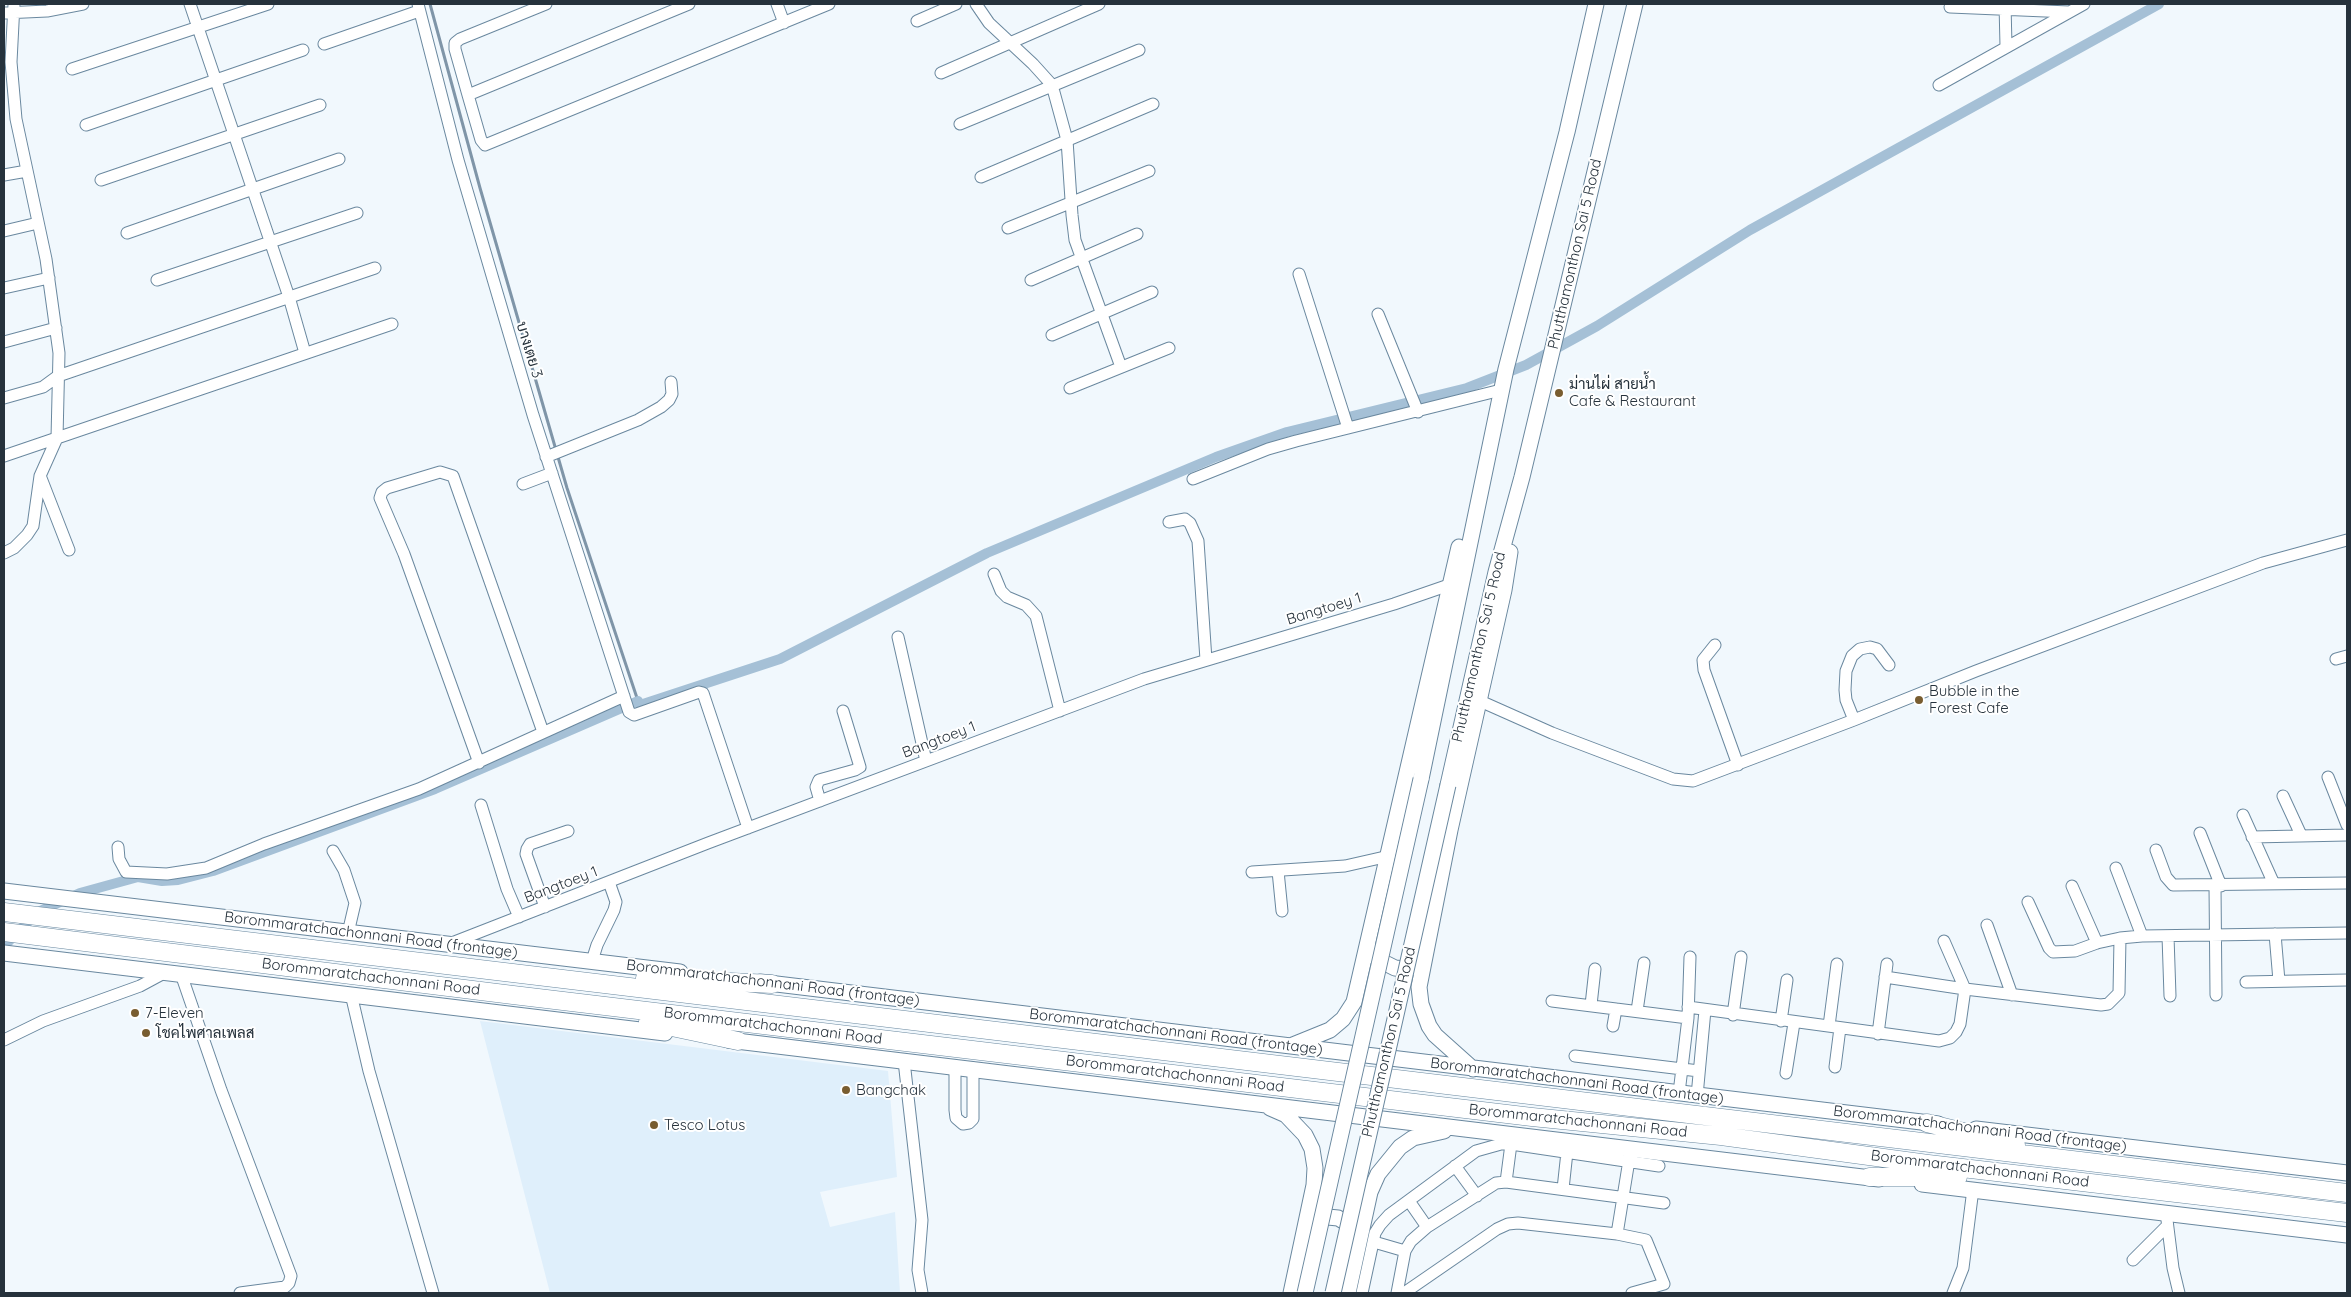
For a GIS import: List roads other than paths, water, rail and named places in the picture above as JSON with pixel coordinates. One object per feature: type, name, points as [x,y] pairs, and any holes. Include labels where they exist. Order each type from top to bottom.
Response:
[{"type":"highway","name":"Borommaratchachonnani Road","points":[[4,912],[564,978],[2100,1165],[2347,1193]]},
{"type":"highway","name":"Borommaratchachonnani Road","points":[[5,932],[1532,1117],[1722,1136],[1928,1164],[2347,1213]]},
{"type":"highway","points":[[564,978],[635,978],[772,984]]},
{"type":"highway","points":[[577,1002],[634,1019],[738,1041]]},
{"type":"highway","points":[[1927,1123],[2100,1165]]},
{"type":"highway","points":[[1869,1177],[1965,1177],[2103,1184]]},
{"type":"main road","name":"Phutthamonthon Sai 5 Road","points":[[1305,1293],[1421,779],[1503,381],[1567,132],[1596,4]]},
{"type":"main road","name":"Phutthamonthon Sai 5 Road","points":[[1333,1293],[1496,572],[1522,477],[1635,4]]},
{"type":"main road","points":[[1292,1046],[1330,1030],[1343,1019],[1354,1002],[1389,856],[1449,585],[1483,476]]},
{"type":"main road","points":[[1472,1069],[1435,1035],[1427,1021],[1421,1004],[1419,987],[1424,954],[1504,590],[1522,477]]},
{"type":"main road","name":"Borommaratchachonnani Road (frontage)","points":[[4,891],[2347,1173]]},
{"type":"main road","points":[[1371,934],[1377,959],[1385,964],[1404,969],[1414,967],[1424,954]]},
{"type":"main road","points":[[5,953],[904,1062],[973,1068],[1258,1102],[1463,1129],[1630,1155],[1869,1177],[1973,1189],[2166,1219],[2347,1234]]},
{"type":"main road","points":[[1258,1102],[1286,1115],[1297,1124],[1312,1149],[1315,1168],[1314,1185],[1291,1293]]},
{"type":"main road","points":[[1348,1293],[1367,1243],[1370,1192],[1378,1174],[1400,1147],[1413,1138],[1429,1133],[1463,1129]]},
{"type":"main road","points":[[1306,1224],[1328,1217],[1338,1218],[1347,1223],[1367,1243]]},
{"type":"street","points":[[4,553],[14,548],[33,526],[40,476],[56,438],[59,353],[49,278],[8,73],[11,10],[47,11],[83,4]]},
{"type":"street","points":[[190,4],[305,353]]},
{"type":"street","points":[[72,68],[268,4]]},
{"type":"street","points":[[546,4],[460,39],[455,43],[455,49],[481,140],[485,146],[829,4]]},
{"type":"street","points":[[468,95],[689,4]]},
{"type":"street","points":[[776,4],[784,23]]},
{"type":"street","points":[[917,21],[956,4]]},
{"type":"street","points":[[976,4],[990,23],[1012,42],[1052,85],[1067,140],[1075,240],[1122,368]]},
{"type":"street","points":[[941,73],[1099,4]]},
{"type":"street","points":[[1939,84],[2084,4]]},
{"type":"street","points":[[1950,7],[2005,6],[2069,12]]},
{"type":"street","points":[[2005,6],[2006,46]]},
{"type":"street","points":[[324,44],[419,7]]},
{"type":"street","name":"บางเตย 3","points":[[419,7],[458,160],[549,456],[552,473],[629,712],[634,715],[699,692],[703,693],[748,828]]},
{"type":"street","points":[[86,125],[303,50]]},
{"type":"street","points":[[960,124],[1139,50]]},
{"type":"street","points":[[980,177],[1154,104]]},
{"type":"street","points":[[101,180],[320,105]]},
{"type":"street","points":[[4,120],[16,118]]},
{"type":"street","points":[[126,232],[339,159]]},
{"type":"street","points":[[4,175],[27,171]]},
{"type":"street","points":[[1008,228],[1149,171]]},
{"type":"street","points":[[156,280],[357,213]]},
{"type":"street","points":[[4,231],[38,223]]},
{"type":"street","points":[[1032,280],[1082,260],[1137,234]]},
{"type":"street","points":[[4,398],[43,387],[58,376],[375,268]]},
{"type":"street","points":[[1299,274],[1345,421]]},
{"type":"street","points":[[4,288],[49,278]]},
{"type":"street","points":[[1052,335],[1152,292]]},
{"type":"street","points":[[1378,314],[1415,405]]},
{"type":"street","points":[[4,456],[392,324]]},
{"type":"street","points":[[4,342],[56,328]]},
{"type":"street","points":[[1070,388],[1169,348]]},
{"type":"street","points":[[1193,479],[1345,421],[1415,405],[1475,395],[1503,381]]},
{"type":"street","points":[[549,456],[638,420],[661,407],[669,400],[672,394],[670,382]]},
{"type":"street","points":[[479,764],[404,554],[380,498],[382,492],[387,488],[440,472],[453,476],[543,732]]},
{"type":"street","points":[[523,484],[552,473]]},
{"type":"street","points":[[40,476],[69,550]]},
{"type":"street","points":[[1169,522],[1185,519],[1190,523],[1198,541],[1206,660]]},
{"type":"street","points":[[1480,701],[1552,732],[1673,779],[1693,781],[1976,671],[2263,563],[2347,540]]},
{"type":"street","points":[[994,574],[1001,591],[1007,597],[1026,605],[1036,616],[1060,710]]},
{"type":"street","name":"Bangtoey 1","points":[[448,945],[748,828],[1144,679],[1382,608],[1449,585]]},
{"type":"street","points":[[898,638],[926,761]]},
{"type":"street","points":[[1715,645],[1704,660],[1704,670],[1738,765]]},
{"type":"street","points":[[1854,720],[1846,700],[1845,690],[1846,671],[1852,656],[1860,649],[1870,647],[1877,649],[1890,665]]},
{"type":"street","points":[[118,847],[119,859],[126,872],[182,873],[206,868],[264,844],[383,803],[479,764],[543,732],[624,698]]},
{"type":"street","points":[[820,801],[816,787],[819,780],[860,767],[843,711]]},
{"type":"street","points":[[2328,777],[2347,826]]},
{"type":"street","points":[[2283,796],[2301,835]]},
{"type":"street","points":[[481,805],[507,889],[519,917]]},
{"type":"street","points":[[2243,815],[2274,884]]},
{"type":"street","points":[[546,907],[526,854],[527,849],[530,844],[568,831]]},
{"type":"street","points":[[2200,833],[2218,886],[2216,994]]},
{"type":"street","points":[[2252,837],[2347,835]]},
{"type":"street","points":[[2156,850],[2166,877],[2173,885],[2218,886],[2347,883]]},
{"type":"street","points":[[333,851],[352,890],[355,903],[348,933]]},
{"type":"street","points":[[1252,872],[1345,866],[1389,856]]},
{"type":"street","points":[[2116,868],[2142,936]]},
{"type":"street","points":[[1278,871],[1282,911]]},
{"type":"street","points":[[592,961],[616,902],[609,882]]},
{"type":"street","points":[[2072,886],[2096,943]]},
{"type":"street","points":[[2028,902],[2049,948],[2053,952],[2075,951],[2096,943],[2142,936],[2347,933]]},
{"type":"street","points":[[1987,924],[2012,995]]},
{"type":"street","points":[[2275,934],[2279,981]]},
{"type":"street","points":[[2168,936],[2170,996]]},
{"type":"street","points":[[1885,977],[2012,995],[2101,1005],[2108,1004],[2119,993],[2120,938]]},
{"type":"street","points":[[1552,1001],[1637,1011],[1688,1012],[1705,1010],[1939,1042],[1950,1038],[1960,1024],[1965,989],[1944,941]]},
{"type":"street","points":[[1733,1015],[1741,956]]},
{"type":"street","points":[[1679,1094],[1688,1012],[1690,957]]},
{"type":"street","points":[[1637,1011],[1644,963]]},
{"type":"street","points":[[1834,1067],[1837,964]]},
{"type":"street","points":[[1878,1034],[1887,964]]},
{"type":"street","points":[[1591,1005],[1596,969]]},
{"type":"street","points":[[4,1040],[43,1021],[174,973],[221,1090],[291,1276],[289,1283],[285,1287],[240,1293]]},
{"type":"street","points":[[1781,1021],[1787,980]]},
{"type":"street","points":[[2246,982],[2347,980]]},
{"type":"street","points":[[351,994],[369,1071],[433,1293]]},
{"type":"street","points":[[1613,1026],[1616,1009]]},
{"type":"street","points":[[1697,1096],[1705,1010]]},
{"type":"street","points":[[1786,1073],[1794,1022]]},
{"type":"street","points":[[1575,1056],[1699,1071]]},
{"type":"street","points":[[904,1062],[922,1220],[918,1270],[922,1293]]},
{"type":"street","points":[[955,1066],[956,1118],[963,1124],[969,1123],[973,1119],[973,1068]]},
{"type":"street","points":[[1362,1293],[1367,1243],[1380,1225],[1455,1166],[1483,1148],[1511,1144],[1567,1152],[1630,1155],[1659,1166]]},
{"type":"street","points":[[1506,1182],[1511,1144]]},
{"type":"street","points":[[1563,1189],[1567,1152]]},
{"type":"street","points":[[1617,1234],[1630,1155]]},
{"type":"street","points":[[1455,1166],[1477,1196]]},
{"type":"street","points":[[1397,1293],[1406,1251],[1412,1241],[1427,1227],[1496,1183],[1506,1182],[1664,1202]]},
{"type":"street","points":[[1953,1293],[1963,1268],[1973,1189]]},
{"type":"street","points":[[1409,1201],[1427,1227]]},
{"type":"street","points":[[2133,1260],[2166,1219]]},
{"type":"street","points":[[2166,1219],[2179,1293]]},
{"type":"street","points":[[1404,1293],[1497,1229],[1508,1224],[1532,1224],[1617,1234],[1646,1240],[1664,1284],[1632,1293]]},
{"type":"street","points":[[1367,1243],[1406,1251]]},
{"type":"waterway","points":[[430,4],[480,188],[567,488],[638,701]]},
{"type":"waterway","points":[[4,946],[38,912],[80,893],[138,877],[162,881],[178,880],[213,871],[435,789],[638,701],[640,705],[780,659],[987,553],[1216,457],[1287,432],[1467,388],[1526,365],[1597,326],[1750,230],[2159,4]]},
{"type":"place","name":"ม่านไผ่ สายน้ำ Cafe & Restaurant","points":[[1559,393]]},
{"type":"place","name":"Bubble in the Forest Cafe","points":[[1919,700]]},
{"type":"place","name":"7-Eleven","points":[[135,1013]]},
{"type":"place","name":"โชคไพศาลเพลส","points":[[146,1033]]},
{"type":"place","name":"Bangchak","points":[[846,1090]]},
{"type":"place","name":"Tesco Lotus","points":[[654,1125]]}]
